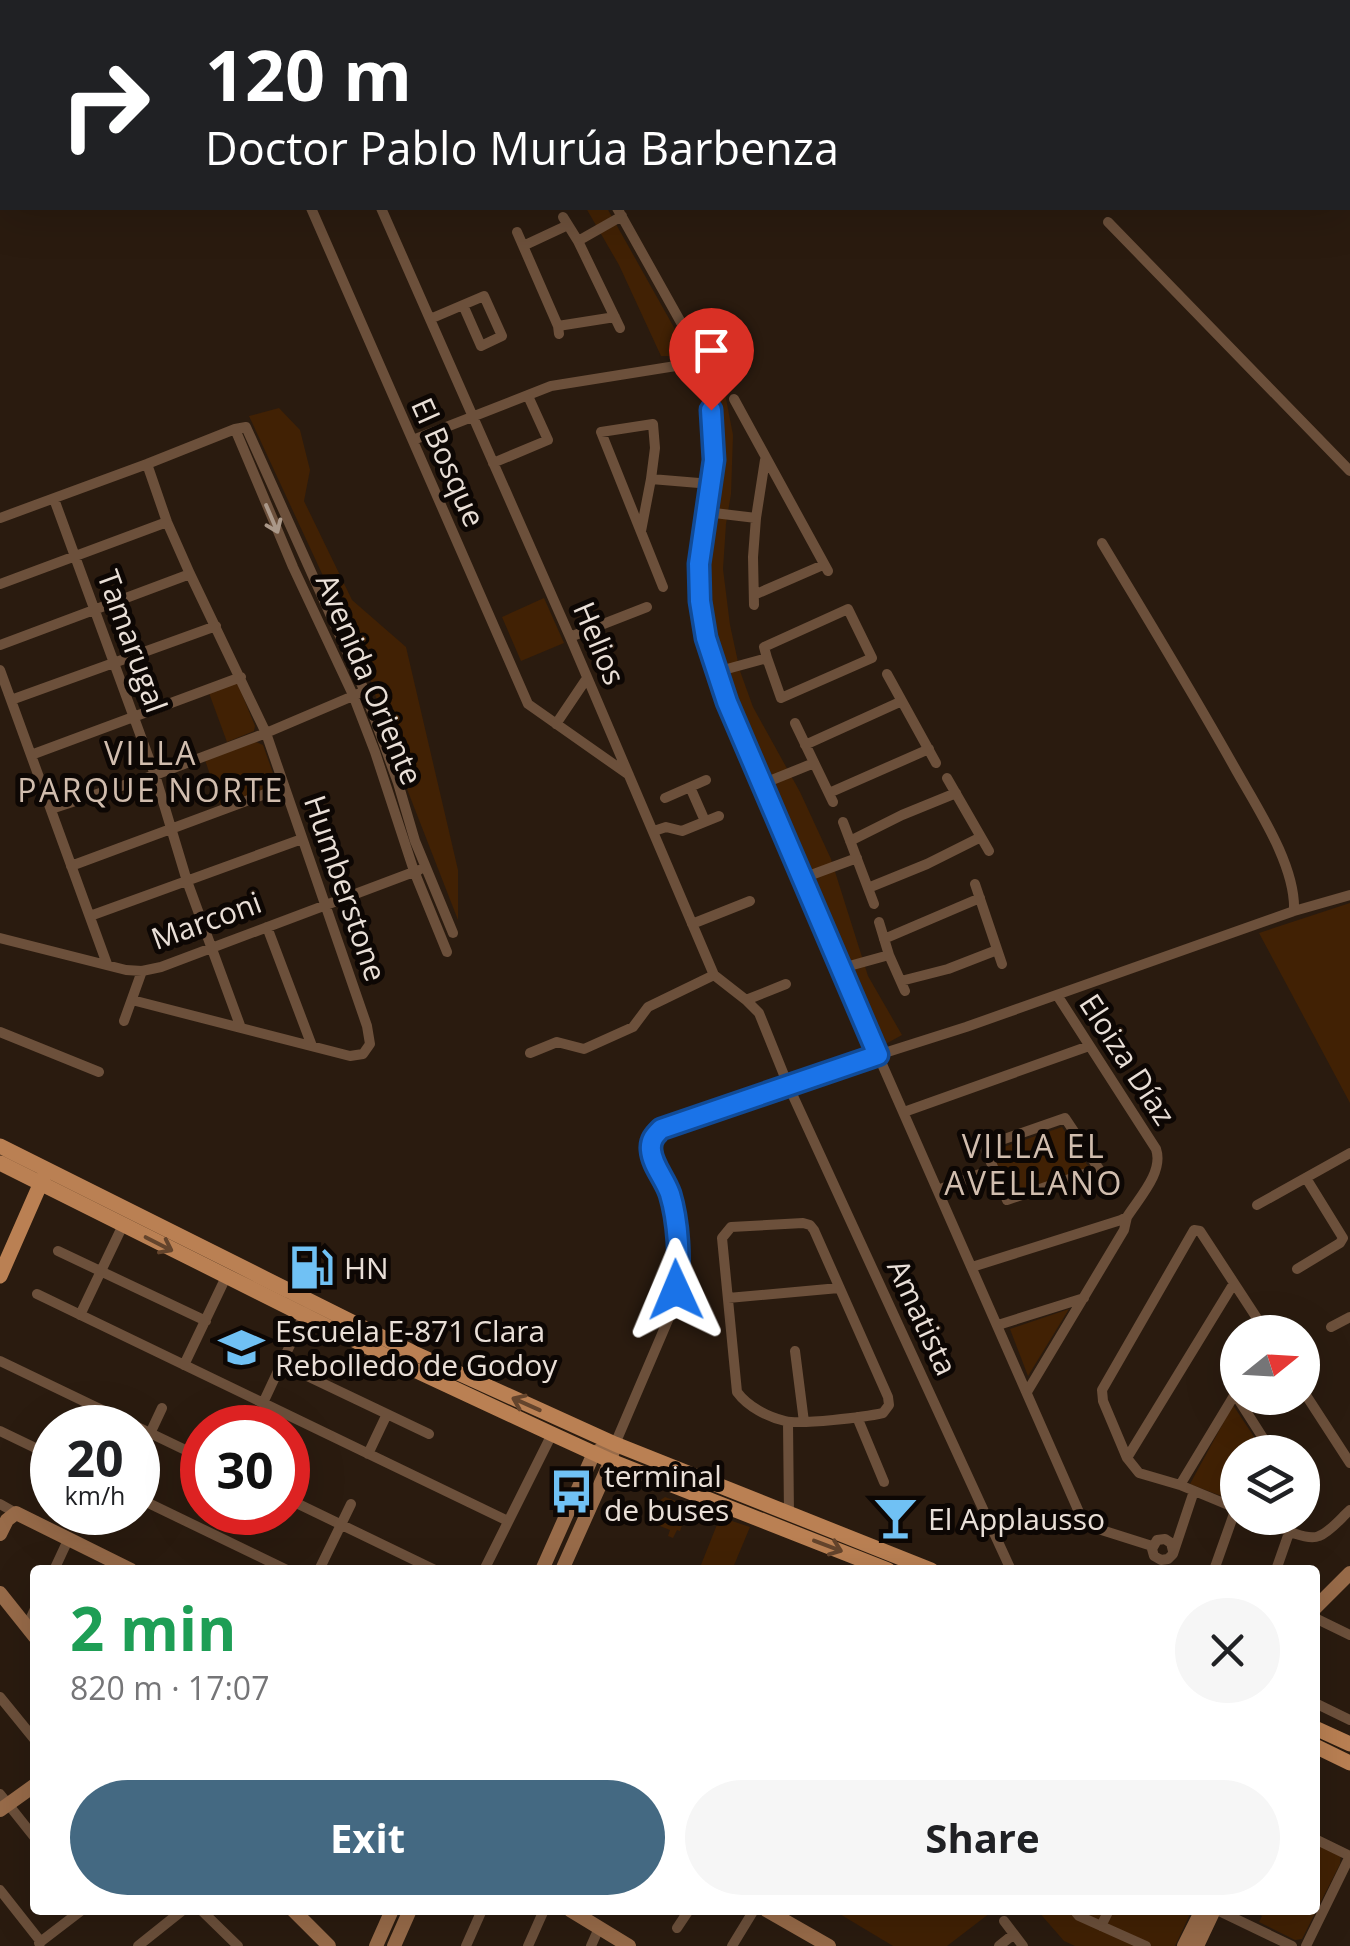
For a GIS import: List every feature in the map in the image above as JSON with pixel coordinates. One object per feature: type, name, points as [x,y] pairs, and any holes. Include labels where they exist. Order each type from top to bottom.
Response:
[{"type":"main road","points":[[0,1146],[122,1225],[226,1277],[414,1352],[613,1452],[758,1519],[875,1565]]},
{"type":"main road","points":[[0,1164],[43,1177],[308,1308],[418,1372],[594,1453],[613,1452],[918,1565]]},
{"type":"main road","points":[[0,1276],[43,1177]]},
{"type":"main road","points":[[758,1519],[765,1512],[782,1512]]},
{"type":"main road","points":[[1320,1730],[1350,1744]]},
{"type":"main road","points":[[1320,1748],[1350,1763]]},
{"type":"street","name":"El Bosque","points":[[312,210],[528,704],[630,776]]},
{"type":"street","name":"Helios","points":[[382,210],[714,976]]},
{"type":"street","points":[[578,240],[620,212],[693,344]]},
{"type":"street","points":[[517,232],[558,330],[617,323],[565,221],[523,246]]},
{"type":"street","points":[[1108,222],[1350,471]]},
{"type":"street","points":[[430,319],[484,296],[502,336],[481,346],[463,306]]},
{"type":"street","points":[[710,343],[722,356],[720,374],[705,384],[692,381],[682,366],[684,353],[693,344],[710,343]]},
{"type":"street","points":[[412,440],[551,386],[682,366]]},
{"type":"street","points":[[705,384],[713,426],[711,484],[699,564],[700,601],[716,672],[878,1055],[1084,1522],[1152,1549],[1157,1559],[1168,1560]]},
{"type":"street","points":[[494,462],[548,440],[528,396]]},
{"type":"street","points":[[734,399],[766,458],[825,568],[754,600],[756,518],[766,458]]},
{"type":"street","points":[[641,532],[652,479],[653,424],[601,432],[663,588]]},
{"type":"street","points":[[0,518],[241,428]]},
{"type":"street","name":"Avenida Oriente","points":[[241,428],[366,692],[419,870],[452,933]]},
{"type":"street","name":"Avenida Oriente","points":[[241,428],[287,552],[353,694],[447,952]]},
{"type":"street","name":"Humberstone","points":[[132,1000],[354,1056],[366,1051],[371,1040],[266,733],[190,574],[147,464]]},
{"type":"street","points":[[652,479],[711,484]]},
{"type":"street","name":"Tamarugal","points":[[54,499],[155,775],[170,830],[241,1028]]},
{"type":"street","points":[[706,512],[756,518]]},
{"type":"street","points":[[0,584],[168,522]]},
{"type":"street","points":[[1102,543],[1258,810],[1281,856],[1295,896],[1294,911]]},
{"type":"street","points":[[0,645],[190,574]]},
{"type":"street","points":[[570,637],[646,607]]},
{"type":"street","points":[[848,609],[872,658],[781,698],[767,658],[764,647],[848,609]]},
{"type":"street","points":[[11,700],[216,626]]},
{"type":"street","points":[[716,672],[767,658]]},
{"type":"street","points":[[0,670],[107,964]]},
{"type":"street","points":[[887,674],[936,763]]},
{"type":"street","points":[[31,755],[241,678]]},
{"type":"street","points":[[556,724],[587,678]]},
{"type":"street","points":[[51,809],[155,775],[366,692]]},
{"type":"street","points":[[805,744],[902,701]]},
{"type":"street","points":[[794,723],[831,798],[929,749]]},
{"type":"street","points":[[762,784],[814,763]]},
{"type":"street","points":[[948,778],[989,851]]},
{"type":"street","points":[[665,798],[706,780]]},
{"type":"street","points":[[72,866],[284,787]]},
{"type":"street","points":[[690,787],[706,821]]},
{"type":"street","points":[[850,841],[956,793]]},
{"type":"street","points":[[654,831],[666,826],[682,830],[719,816]]},
{"type":"street","points":[[843,822],[874,904]]},
{"type":"street","points":[[868,888],[981,837]]},
{"type":"street","points":[[90,916],[302,839]]},
{"type":"street","points":[[803,878],[856,858]]},
{"type":"street","name":"Marconi","points":[[0,938],[142,971],[419,870]]},
{"type":"street","points":[[976,884],[1002,964]]},
{"type":"street","points":[[564,1565],[670,1313],[678,1280],[672,1200],[650,1147],[661,1129],[1350,895]]},
{"type":"street","points":[[884,938],[980,898]]},
{"type":"street","points":[[692,924],[750,901]]},
{"type":"street","points":[[880,922],[903,986],[998,950]]},
{"type":"street","points":[[268,927],[312,1046]]},
{"type":"street","points":[[842,968],[890,955]]},
{"type":"street","points":[[124,1021],[142,971]]},
{"type":"street","points":[[530,1052],[557,1042],[584,1049],[633,1027],[648,1007],[714,976],[759,1013],[788,1085]]},
{"type":"street","points":[[746,1000],[786,984]]},
{"type":"street","name":"Eloiza Díaz","points":[[1057,995],[1159,1158],[1156,1172],[1127,1217]]},
{"type":"street","points":[[0,1032],[99,1072]]},
{"type":"street","points":[[904,1112],[1089,1046]]},
{"type":"street","name":"Amatista","points":[[788,1085],[1009,1565]]},
{"type":"street","points":[[1065,1118],[1099,1169],[1007,1200],[993,1168],[984,1146],[1065,1118]]},
{"type":"street","points":[[1257,1206],[1349,1157]]},
{"type":"street","points":[[938,1190],[993,1168]]},
{"type":"street","points":[[1297,1268],[1346,1237],[1306,1178]]},
{"type":"street","points":[[972,1267],[1127,1217]]},
{"type":"street","points":[[1027,1392],[1124,1230],[1127,1217]]},
{"type":"street","points":[[80,1315],[122,1225]]},
{"type":"street","points":[[810,1225],[889,1400],[888,1408],[883,1413],[857,1417],[788,1422],[744,1402],[738,1392],[728,1298],[722,1238],[730,1227],[810,1225]]},
{"type":"street","points":[[1220,1501],[1139,1473],[1127,1458],[1103,1400],[1102,1386],[1194,1230],[1200,1231],[1255,1315]]},
{"type":"street","points":[[58,1251],[206,1321]]},
{"type":"street","points":[[184,1365],[226,1277]]},
{"type":"street","points":[[1127,1458],[1234,1283]]},
{"type":"street","points":[[728,1298],[839,1288]]},
{"type":"street","points":[[36,1294],[508,1521]]},
{"type":"street","points":[[998,1326],[1085,1297]]},
{"type":"street","points":[[263,1403],[308,1308]]},
{"type":"street","points":[[1332,1327],[1350,1317]]},
{"type":"street","points":[[795,1350],[804,1422]]},
{"type":"street","points":[[0,1361],[91,1405]]},
{"type":"street","points":[[282,1364],[429,1434]]},
{"type":"street","points":[[160,1412],[162,1408]]},
{"type":"street","points":[[368,1454],[387,1414]]},
{"type":"street","points":[[1180,1485],[1222,1415]]},
{"type":"street","points":[[1319,1415],[1350,1463]]},
{"type":"street","points":[[857,1417],[884,1482]]},
{"type":"street","points":[[782,1512],[788,1422]]},
{"type":"street","points":[[0,1431],[30,1445]]},
{"type":"street","points":[[486,1565],[552,1434]]},
{"type":"street","points":[[544,1565],[594,1453]]},
{"type":"street","points":[[1168,1560],[1194,1491]]},
{"type":"street","points":[[0,1504],[8,1522],[68,1540],[119,1565]]},
{"type":"street","points":[[322,1565],[351,1504]]},
{"type":"street","points":[[160,1509],[277,1565]]},
{"type":"street","points":[[310,1510],[425,1565]]},
{"type":"street","points":[[1299,1535],[1322,1535],[1350,1510]]},
{"type":"street","points":[[564,1520],[582,1525]]},
{"type":"street","points":[[1150,1565],[1157,1540],[1183,1528]]},
{"type":"street","points":[[1216,1565],[1227,1535]]},
{"type":"street","points":[[1278,1565],[1288,1535]]},
{"type":"street","points":[[1165,1539],[1172,1543],[1168,1560]]},
{"type":"street","points":[[56,1565],[68,1540]]},
{"type":"street","points":[[1320,1603],[1350,1573]]},
{"type":"street","points":[[0,1593],[30,1631]]},
{"type":"street","points":[[1320,1620],[1350,1635]]},
{"type":"street","points":[[0,1697],[30,1734]]},
{"type":"street","points":[[1320,1706],[1350,1720]]},
{"type":"street","points":[[30,1788],[3,1803],[30,1833]]},
{"type":"street","points":[[1306,1946],[1350,1856],[1320,1841]]},
{"type":"street","points":[[0,1890],[38,1944],[76,1915]]},
{"type":"street","points":[[138,1946],[177,1915]]},
{"type":"street","points":[[207,1915],[238,1946]]},
{"type":"street","points":[[303,1915],[329,1946]]},
{"type":"street","points":[[376,1946],[390,1915]]},
{"type":"street","points":[[394,1946],[408,1915]]},
{"type":"street","points":[[466,1946],[480,1915]]},
{"type":"street","points":[[528,1946],[542,1915]]},
{"type":"street","points":[[578,1915],[628,1946]]},
{"type":"street","points":[[678,1928],[686,1915]]},
{"type":"street","points":[[732,1946],[751,1915]]},
{"type":"street","points":[[775,1915],[829,1946]]},
{"type":"street","points":[[1081,1915],[1146,1946]]},
{"type":"street","points":[[1102,1926],[1107,1915]]},
{"type":"street","points":[[1184,1946],[1200,1915]]},
{"type":"street","points":[[1197,1946],[1213,1915]]},
{"type":"street","points":[[1227,1915],[1292,1946]]},
{"type":"street","points":[[1004,1921],[1023,1946]]},
{"type":"street","points":[[591,1946],[599,1928]]},
{"type":"street","points":[[795,1946],[804,1932]]},
{"type":"street","points":[[999,1946],[1014,1934]]},
{"type":"shaded area","points":[[587,210],[608,210],[681,340],[672,356],[661,356],[619,265]]},
{"type":"shaded area","points":[[723,383],[733,435],[723,569],[740,671],[753,707],[800,792],[831,859],[868,976],[902,1035],[882,1046],[737,718],[714,655],[702,585],[718,465],[712,386]]},
{"type":"shaded area","points":[[279,408],[300,430],[310,470],[304,501],[352,600],[406,647],[458,870],[458,920],[400,771],[368,673],[249,416]]},
{"type":"shaded area","points":[[544,598],[564,643],[521,661],[502,617]]},
{"type":"shaded area","points":[[237,682],[255,726],[254,731],[227,742],[209,693]]},
{"type":"shaded area","points":[[256,742],[263,745],[278,787],[221,807],[205,760]]},
{"type":"shaded area","points":[[1350,903],[1350,1103],[1259,933]]},
{"type":"shaded area","points":[[1062,1127],[1090,1169],[1008,1197],[989,1152]]},
{"type":"shaded area","points":[[1069,1309],[1028,1376],[1010,1329]]},
{"type":"shaded area","points":[[1228,1415],[1240,1415],[1253,1435],[1220,1435],[1220,1495],[1190,1484]]},
{"type":"shaded area","points":[[665,1497],[689,1506],[680,1531],[673,1538],[668,1536],[670,1530],[650,1522],[659,1501]]},
{"type":"shaded area","points":[[720,1517],[750,1527],[734,1565],[701,1565]]},
{"type":"shaded area","points":[[1320,1846],[1341,1855],[1320,1903]]},
{"type":"shaded area","points":[[841,1915],[987,1915],[947,1946],[893,1946]]},
{"type":"shaded area","points":[[1041,1915],[1190,1915],[1175,1946],[1075,1946],[1064,1941]]},
{"type":"shaded area","points":[[1314,1915],[1302,1939],[1295,1940],[1259,1922],[1262,1916]]},
{"type":"place","name":"HN","points":[[311,1267]]},
{"type":"place","name":"Escuela E-871 Clara Rebolledo de Godoy","points":[[242,1347]]},
{"type":"place","name":"terminal de buses","points":[[571,1492]]},
{"type":"place","name":"El Applausso","points":[[895,1518]]},
{"type":"district","name":"VILLA PARQUE NORTE","points":[[151,770]]},
{"type":"district","name":"VILLA EL AVELLANO","points":[[1034,1164]]},
{"type":"route","points":[[676,1290],[674,1213],[666,1183],[651,1154],[655,1135],[661,1129],[878,1055],[727,702],[706,638],[699,564],[714,460],[711,410]]}]
